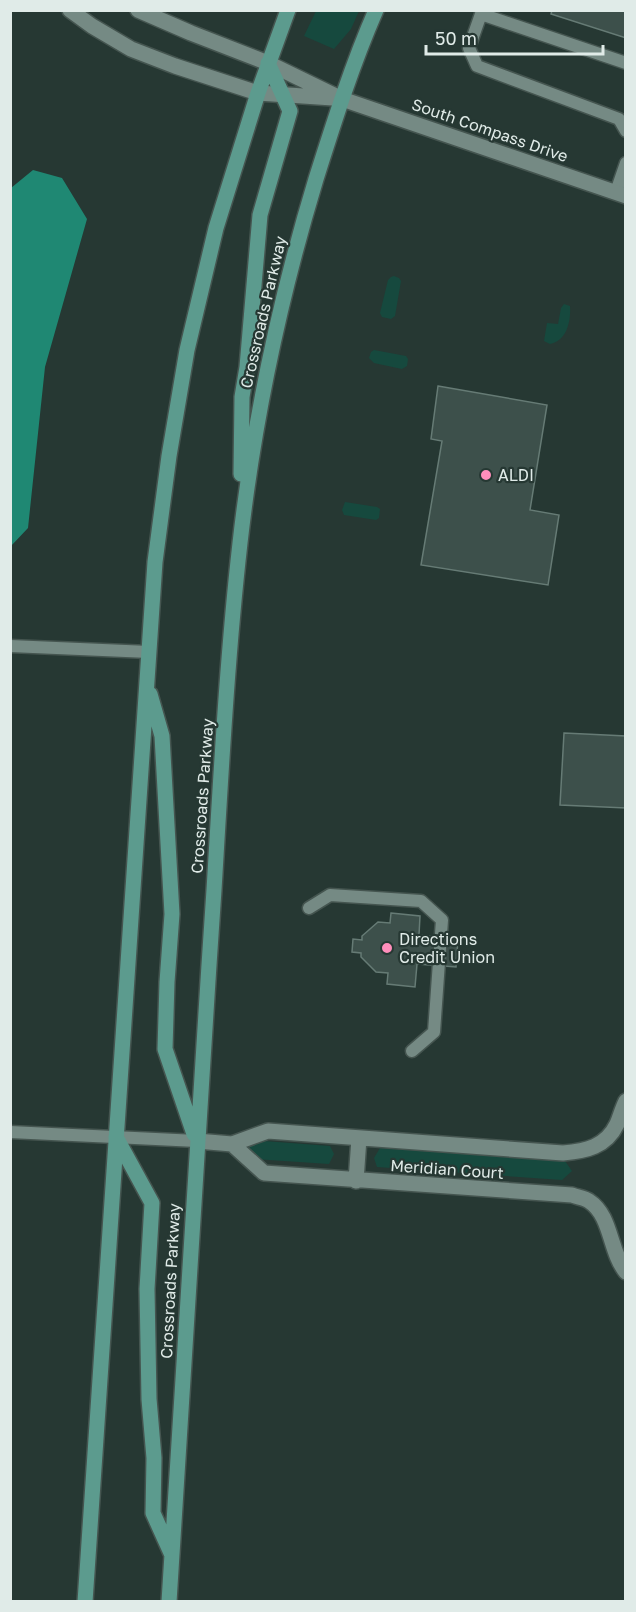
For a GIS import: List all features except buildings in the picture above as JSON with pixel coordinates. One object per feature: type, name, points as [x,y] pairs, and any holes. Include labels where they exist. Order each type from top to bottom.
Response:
[{"type":"street","name":"South Compass Drive","points":[[70,10],[131,49],[175,66],[258,93],[342,99]]},
{"type":"street","name":"South Compass Drive","points":[[138,10],[182,30],[268,63],[342,99],[621,194]]},
{"type":"street","points":[[85,1602],[155,562],[187,351],[216,228],[258,93],[288,10]]},
{"type":"street","name":"Crossroads Parkway","points":[[169,1602],[225,714],[240,543],[254,437],[270,350],[296,246],[330,133],[376,10]]},
{"type":"street","points":[[240,543],[242,397],[248,367],[260,215],[290,111],[268,63]]},
{"type":"street","points":[[147,682],[162,736],[172,914],[165,1049],[197,1141]]},
{"type":"street","name":"Meridian Court","points":[[197,1141],[231,1144],[268,1131],[563,1153],[584,1151],[598,1146],[616,1126],[626,1101]]},
{"type":"street","points":[[116,1137],[152,1203],[147,1289],[149,1400],[154,1458],[153,1513],[172,1556]]},
{"type":"street","points":[[356,1181],[359,1138]]},
{"type":"street","name":"Meridian Court","points":[[231,1144],[264,1173],[572,1195],[589,1201],[601,1212],[615,1254],[626,1272]]},
{"type":"lane","points":[[626,63],[482,12],[469,48],[477,66],[619,119],[626,131]]},
{"type":"lane","points":[[621,194],[626,163]]},
{"type":"lane","points":[[10,646],[149,652]]},
{"type":"lane","points":[[309,908],[330,894],[421,901],[442,920],[434,1032],[412,1051]]},
{"type":"lane","points":[[10,1132],[197,1141]]},
{"type":"shaded area","points":[[316,10],[359,11],[351,29],[334,49],[304,36]]},
{"type":"shaded area","points":[[33,170],[62,178],[87,219],[45,367],[28,528],[11,546],[11,188]]},
{"type":"shaded area","points":[[394,276],[401,281],[395,316],[391,319],[382,317],[380,313],[388,280]]},
{"type":"shaded area","points":[[564,304],[570,306],[567,330],[560,339],[550,344],[544,341],[547,323],[558,324]]},
{"type":"shaded area","points":[[374,350],[406,356],[407,366],[402,369],[374,363],[369,358]]},
{"type":"shaded area","points":[[345,502],[377,507],[380,509],[379,518],[376,520],[344,515],[342,510]]},
{"type":"shaded area","points":[[249,1140],[330,1146],[334,1154],[329,1164],[253,1159],[245,1150]]},
{"type":"shaded area","points":[[380,1148],[565,1161],[572,1171],[562,1180],[377,1167],[374,1158]]},
{"type":"place","name":"ALDI","points":[[486,475]]},
{"type":"place","name":"Directions Credit Union","points":[[387,948]]}]
